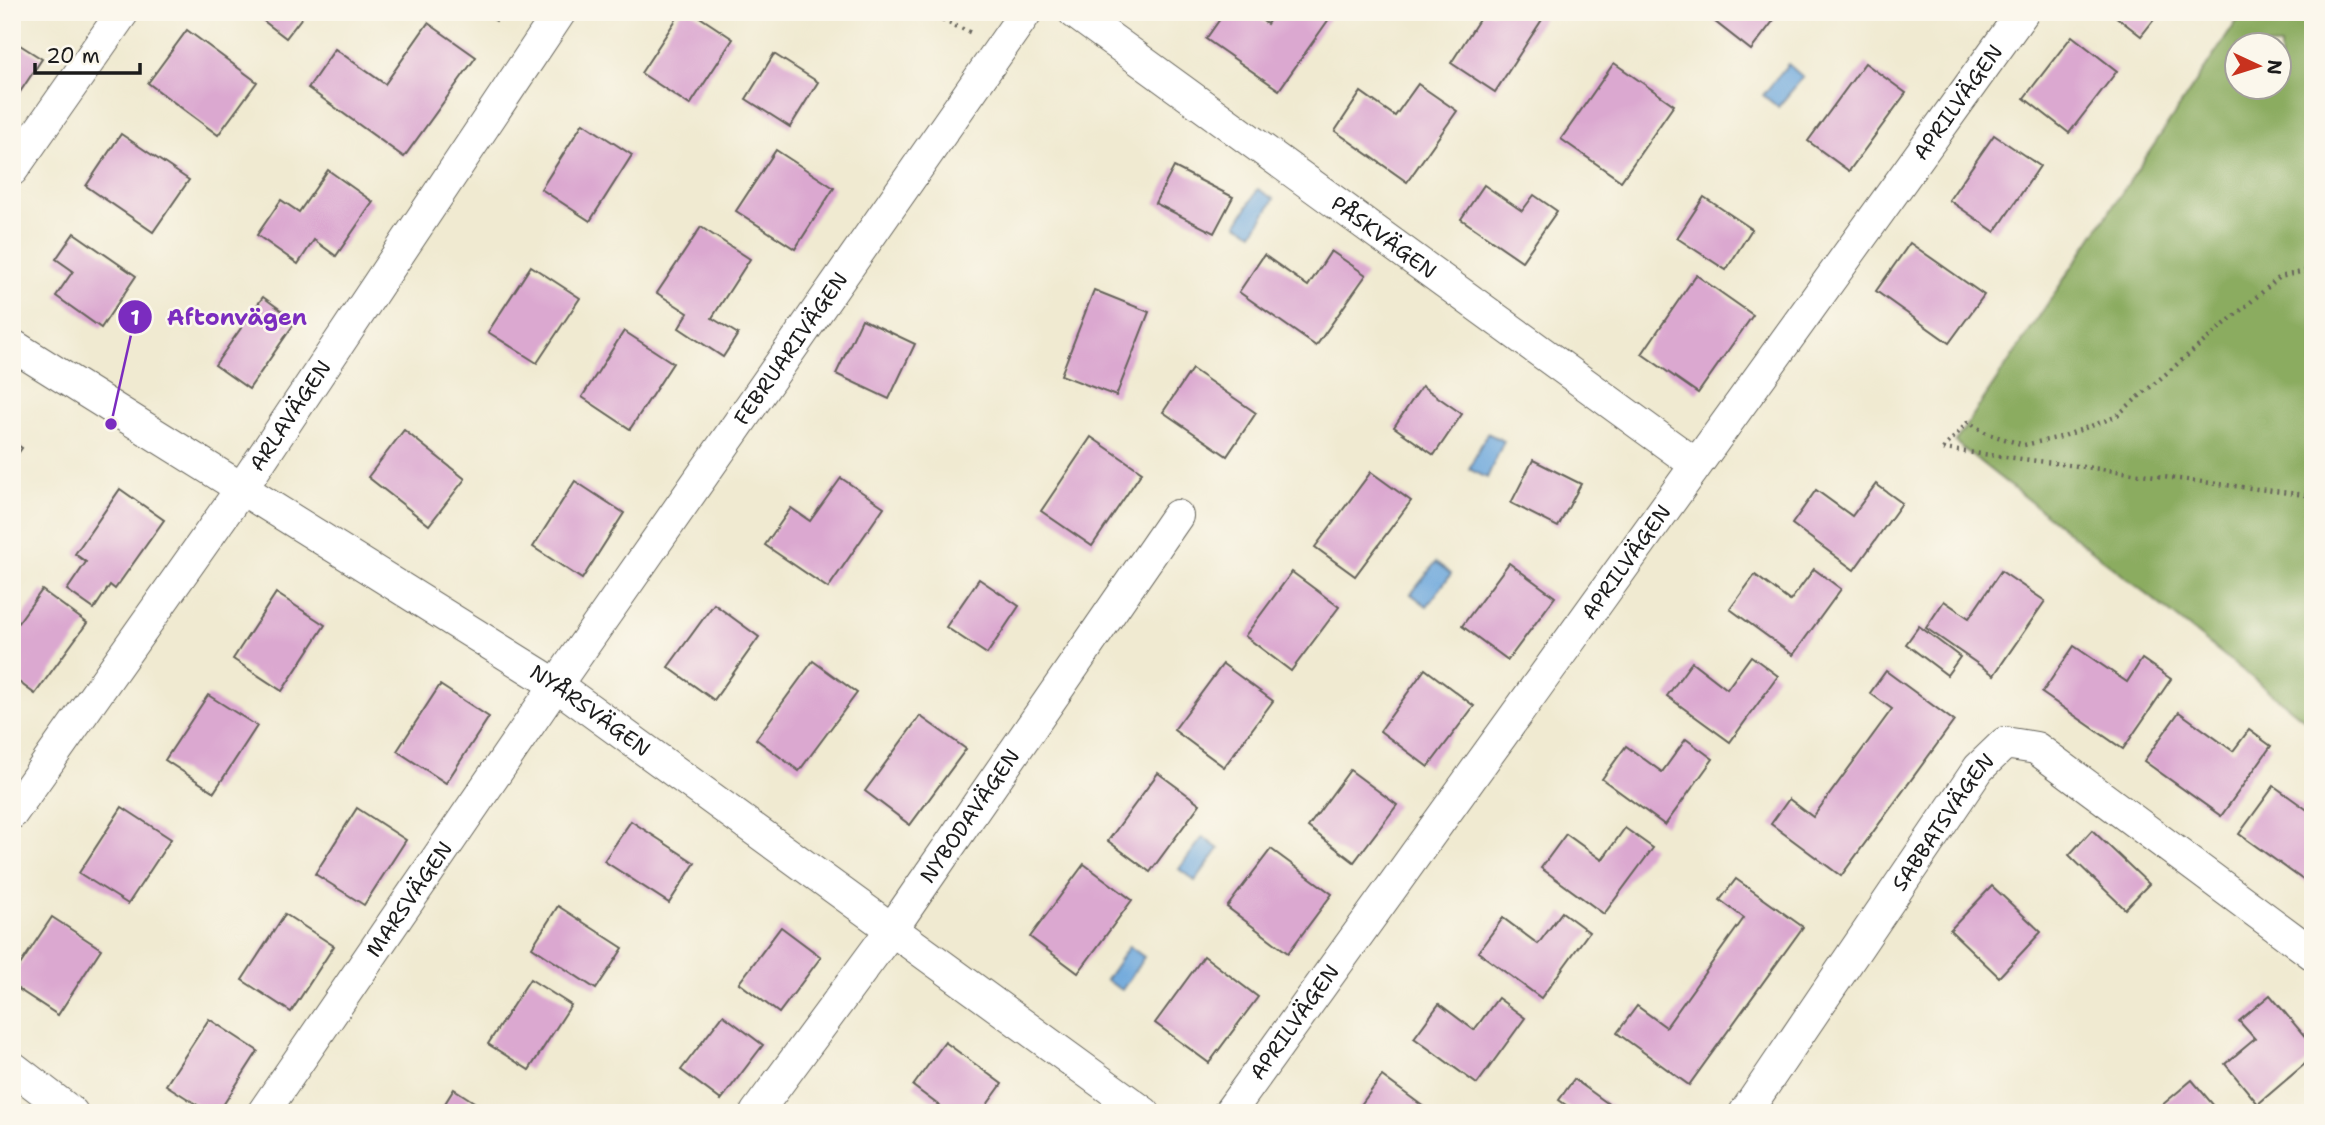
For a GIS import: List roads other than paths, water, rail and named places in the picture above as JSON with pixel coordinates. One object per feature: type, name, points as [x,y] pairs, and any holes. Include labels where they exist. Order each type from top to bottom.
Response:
[{"type":"street","points":[[12,170],[123,12]]},
{"type":"street","name":"ARLAVÄGEN","points":[[12,813],[242,488],[560,12]]},
{"type":"street","name":"FEBRUARIVÄGEN","points":[[556,685],[1026,12]]},
{"type":"street","name":"PÅSKVÄGEN","points":[[1074,12],[1695,464]]},
{"type":"street","name":"APRILVÄGEN","points":[[1229,1113],[2022,12]]},
{"type":"street","name":"NYÅRSVÄGEN","points":[[12,345],[556,685],[1144,1113]]},
{"type":"street","name":"NYBODAVÄGEN","points":[[756,1113],[892,929],[1178,516]]},
{"type":"street","name":"MARSVÄGEN","points":[[263,1113],[556,685]]},
{"type":"street","name":"SABBATSVÄGEN","points":[[1745,1113],[1979,768],[2005,743],[2036,748],[2313,954]]},
{"type":"street","points":[[12,1067],[72,1113]]},
{"type":"water","points":[[1788,64],[1803,77],[1778,107],[1763,95]]},
{"type":"water","points":[[1258,189],[1274,199],[1253,233],[1237,224]]},
{"type":"water","points":[[1487,433],[1504,441],[1487,478],[1469,469]]},
{"type":"water","points":[[1436,562],[1451,574],[1427,606],[1411,594]]},
{"type":"water","points":[[1203,837],[1219,849],[1195,881],[1179,869]]},
{"type":"water","points":[[1129,946],[1144,957],[1122,990],[1106,980]]},
{"type":"place","name":"Aftonvägen","points":[[111,424]]}]
